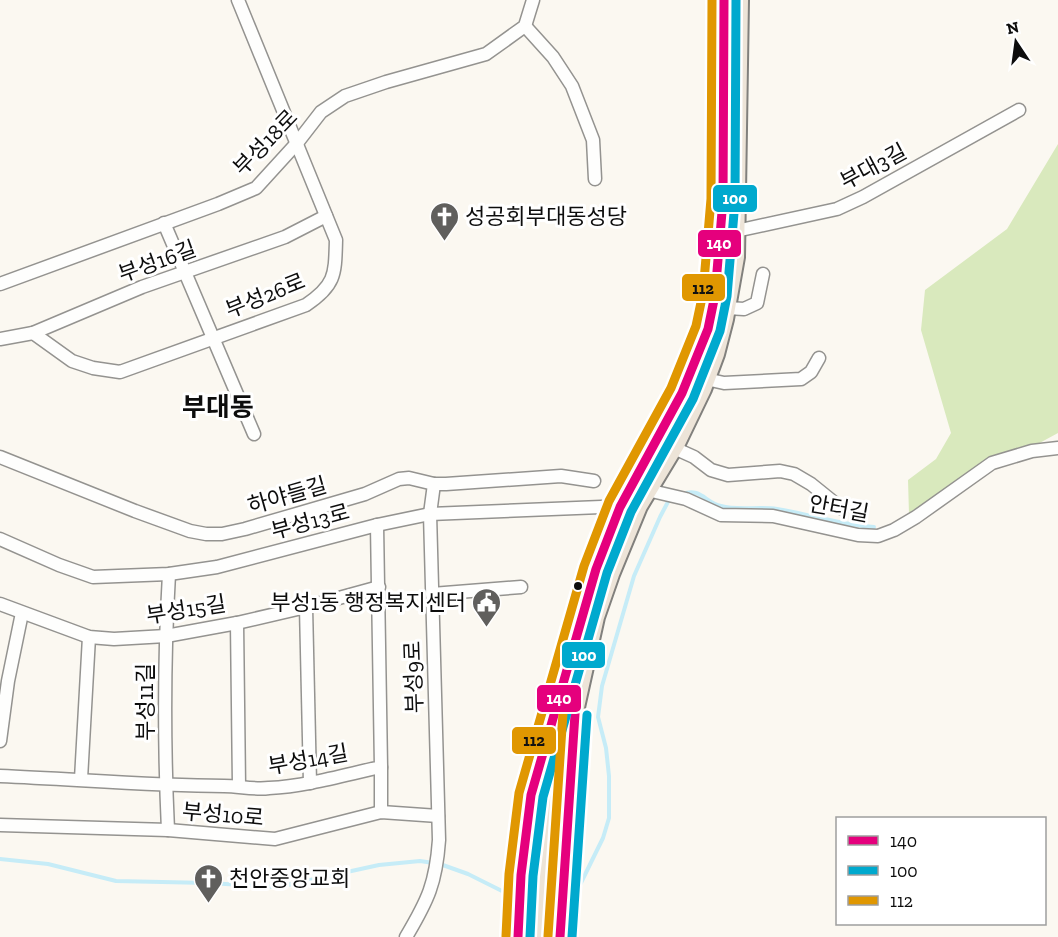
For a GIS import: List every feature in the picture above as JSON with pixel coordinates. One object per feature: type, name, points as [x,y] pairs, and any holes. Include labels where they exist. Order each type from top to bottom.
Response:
[{"type":"main road","points":[[518,937],[521,875],[531,795],[596,568],[630,486],[682,393],[708,330],[716,295],[723,200],[724,0]]},
{"type":"main road","points":[[546,937],[557,794],[596,617],[639,506],[657,492],[674,448],[706,380],[716,354],[727,308],[736,257],[740,0]]},
{"type":"main road","points":[[560,937],[575,712]]},
{"type":"main road","points":[[533,937],[545,784],[554,720]]},
{"type":"street","name":"부성26로","points":[[33,333],[72,361],[93,368],[120,372],[306,305],[324,293],[334,275],[336,240],[238,0]]},
{"type":"street","points":[[533,0],[525,26],[553,57],[572,86],[594,140],[595,179]]},
{"type":"street","name":"부성18로","points":[[0,284],[256,188],[297,143],[321,112],[345,96],[486,54],[525,26]]},
{"type":"street","name":"부대3길","points":[[736,231],[837,209],[1018,110]]},
{"type":"street","name":"부성16길","points":[[0,339],[33,333],[142,287],[285,237],[326,216]]},
{"type":"street","points":[[164,223],[254,434]]},
{"type":"street","points":[[727,308],[744,309],[757,303],[763,274]]},
{"type":"street","points":[[706,380],[724,383],[801,379],[811,372],[819,358]]},
{"type":"street","points":[[674,448],[694,457],[711,470],[728,475],[780,471],[795,474],[812,484],[842,509]]},
{"type":"street","name":"안터길","points":[[630,486],[686,500],[722,515],[773,516],[858,535],[878,536],[916,517],[992,463],[1032,451],[1058,448]]},
{"type":"street","name":"하야들길","points":[[0,457],[135,511],[190,531],[206,534],[222,534],[245,529],[365,494],[399,479],[409,478],[434,484],[561,476],[594,481]]},
{"type":"street","name":"부성9로","points":[[406,937],[423,910],[437,870],[439,840],[430,514],[434,484]]},
{"type":"street","name":"부성13로","points":[[0,539],[59,566],[93,577],[169,574],[217,567],[377,525],[430,514],[639,506]]},
{"type":"street","name":"부성14길","points":[[0,776],[81,779],[166,786],[239,786],[267,789],[310,783],[381,767],[377,525]]},
{"type":"street","name":"부성11길","points":[[168,830],[166,636],[169,574]]},
{"type":"street","name":"부성15길","points":[[0,604],[89,637],[114,639],[166,636],[306,607],[379,587]]},
{"type":"street","points":[[432,594],[521,588]]},
{"type":"street","points":[[306,607],[310,783]]},
{"type":"street","points":[[0,741],[4,680],[22,613]]},
{"type":"street","points":[[237,622],[239,786]]},
{"type":"street","points":[[81,779],[89,637]]},
{"type":"street","points":[[381,767],[381,812]]},
{"type":"street","name":"부성10로","points":[[0,825],[168,830],[275,840],[381,812],[438,816]]},
{"type":"green space","points":[[1058,144],[1058,433],[909,514],[908,480],[936,459],[951,433],[921,330],[925,290],[1007,229]]},
{"type":"waterway","points":[[683,494],[694,492],[716,504],[728,507],[777,509],[874,527]]},
{"type":"waterway","points":[[574,897],[603,838],[609,818],[606,748],[598,717],[602,686],[634,576],[670,498]]},
{"type":"waterway","points":[[0,859],[48,864],[116,881],[278,887],[379,865],[420,861],[440,864],[468,874],[504,892]]},
{"type":"transit line","name":"112","points":[[506,936],[509,874],[519,793],[584,566],[609,501],[671,388],[696,326],[703,293],[711,199],[712,0]]},
{"type":"transit line","name":"140","points":[[518,937],[521,875],[531,795],[596,569],[620,507],[682,393],[708,329],[715,295],[723,200],[724,0]]},
{"type":"transit line","name":"100","points":[[530,937],[533,876],[543,797],[607,573],[631,512],[693,399],[720,331],[727,296],[735,201],[736,0]]},
{"type":"transit line","name":"112","points":[[548,936],[563,713]]},
{"type":"transit line","name":"140","points":[[560,937],[575,714]]},
{"type":"transit line","name":"100","points":[[572,937],[587,715]]},
{"type":"place","name":"성공회부대동성당","points":[[444,242]]},
{"type":"place","name":"부성1동 행정복지센터","points":[[487,628]]},
{"type":"place","name":"천안중앙교회","points":[[208,904]]},
{"type":"district","name":"부대동","points":[[218,407]]}]
